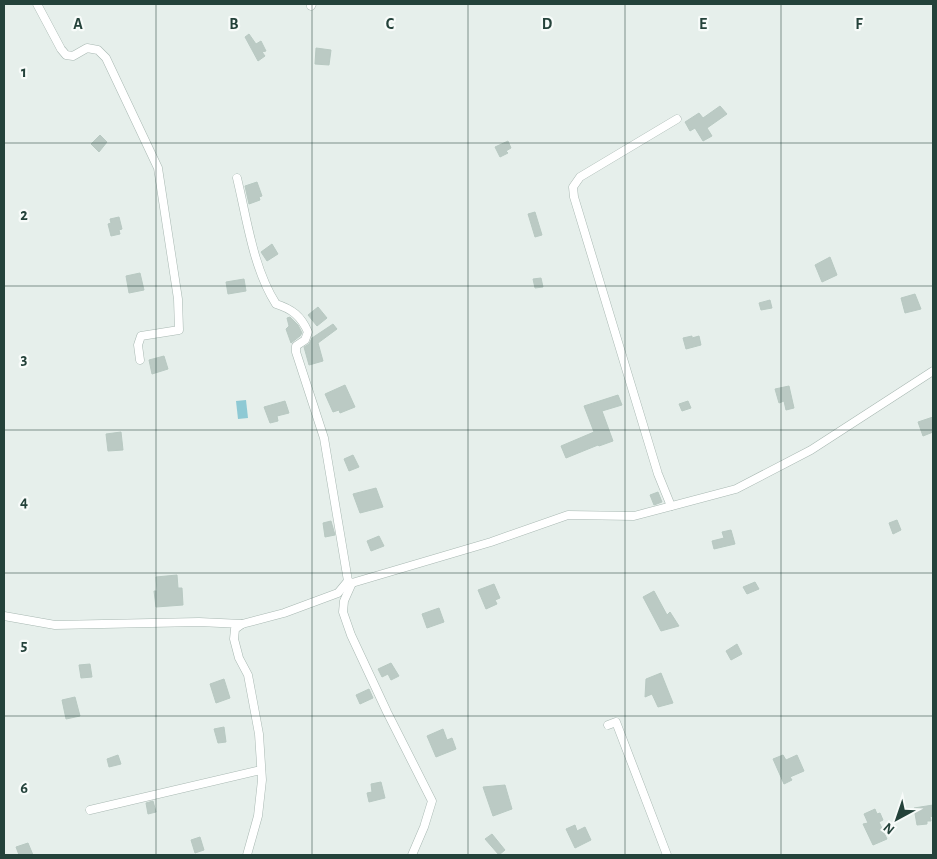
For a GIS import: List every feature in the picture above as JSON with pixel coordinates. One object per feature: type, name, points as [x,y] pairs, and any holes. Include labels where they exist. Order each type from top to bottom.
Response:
[{"type":"street","points":[[36,4],[61,50],[66,55],[72,56],[87,48],[98,50],[106,58],[158,168],[178,299],[179,330],[141,336],[138,346],[140,360]]},
{"type":"street","points":[[671,506],[658,474],[610,320],[574,197],[574,187],[580,177],[677,118]]},
{"type":"street","points":[[237,178],[251,236],[253,254],[271,297],[276,304],[288,307],[300,316],[308,332],[305,340],[296,346],[296,352],[324,438],[350,582],[343,612],[351,635],[387,712],[432,801],[412,855]]},
{"type":"street","points":[[4,616],[55,624],[199,622],[242,624],[284,613],[338,593],[350,582],[490,542],[568,514],[634,516],[736,489],[812,450],[933,371]]},
{"type":"street","points":[[242,624],[235,629],[234,639],[248,674],[259,734],[261,770],[258,816],[247,855]]},
{"type":"street","points":[[608,725],[616,722],[667,855]]},
{"type":"street","points":[[90,810],[261,770]]},
{"type":"water","points":[[246,400],[248,418],[238,419],[236,401]]},
{"type":"building","points":[[249,34],[256,44],[261,41],[266,51],[262,52],[265,56],[258,61],[245,37]]},
{"type":"building","points":[[316,48],[331,50],[329,65],[315,64]]},
{"type":"building","points":[[720,106],[727,114],[707,128],[712,136],[703,141],[695,128],[690,131],[685,122],[699,113],[703,118]]},
{"type":"building","points":[[100,135],[107,142],[99,152],[91,144]]},
{"type":"building","points":[[508,141],[511,148],[506,151],[508,153],[500,157],[495,147]]},
{"type":"building","points":[[257,182],[262,196],[259,197],[260,200],[249,204],[245,186]]},
{"type":"building","points":[[535,212],[542,235],[535,237],[528,214]]},
{"type":"building","points":[[119,217],[122,229],[119,230],[120,234],[111,236],[108,224],[111,223],[110,219]]},
{"type":"building","points":[[272,244],[278,254],[267,261],[261,252]]},
{"type":"building","points":[[830,257],[837,275],[822,282],[815,265]]},
{"type":"building","points":[[140,273],[144,290],[129,293],[126,276]]},
{"type":"building","points":[[541,278],[543,287],[535,288],[533,279]]},
{"type":"building","points":[[244,279],[246,291],[228,294],[226,282]]},
{"type":"building","points":[[915,294],[921,309],[905,313],[901,298]]},
{"type":"building","points":[[770,300],[772,308],[761,310],[759,303]]},
{"type":"building","points":[[318,307],[327,318],[317,326],[308,315]]},
{"type":"building","points":[[290,317],[298,325],[302,333],[291,343],[286,329],[289,326],[287,318]]},
{"type":"building","points":[[333,324],[337,329],[318,343],[323,361],[309,365],[304,347],[309,344],[312,338]]},
{"type":"building","points":[[692,336],[692,338],[699,336],[701,345],[686,349],[683,338]]},
{"type":"building","points":[[164,356],[168,369],[152,374],[149,360]]},
{"type":"building","points":[[345,385],[355,407],[340,413],[339,410],[333,412],[325,394]]},
{"type":"building","points":[[789,386],[794,408],[786,410],[784,401],[779,403],[775,389]]},
{"type":"building","points":[[618,395],[622,405],[602,411],[613,441],[566,458],[561,446],[594,432],[584,406]]},
{"type":"building","points":[[285,401],[289,413],[277,416],[278,421],[270,423],[264,407]]},
{"type":"building","points":[[688,401],[691,408],[682,411],[679,404]]},
{"type":"building","points":[[933,417],[933,432],[923,436],[918,422]]},
{"type":"building","points":[[121,432],[123,450],[108,451],[106,434]]},
{"type":"building","points":[[353,455],[359,467],[349,471],[344,459]]},
{"type":"building","points":[[376,488],[383,507],[360,513],[353,494]]},
{"type":"building","points":[[658,492],[662,502],[654,505],[650,495]]},
{"type":"building","points":[[897,520],[901,530],[893,534],[889,523]]},
{"type":"building","points":[[331,521],[335,535],[325,537],[323,523]]},
{"type":"building","points":[[731,530],[735,544],[714,549],[712,541],[724,538],[722,532]]},
{"type":"building","points":[[379,536],[384,546],[371,551],[367,541]]},
{"type":"building","points":[[177,575],[178,588],[182,588],[183,605],[156,607],[154,591],[157,591],[156,577]]},
{"type":"building","points":[[755,582],[759,589],[747,594],[743,587]]},
{"type":"building","points":[[494,584],[500,598],[495,600],[497,604],[486,609],[478,590]]},
{"type":"building","points":[[654,591],[667,615],[670,612],[679,626],[661,631],[643,597]]},
{"type":"building","points":[[439,608],[444,622],[427,628],[422,614]]},
{"type":"building","points":[[737,644],[742,654],[731,660],[726,651]]},
{"type":"building","points":[[391,663],[399,676],[391,680],[388,674],[382,677],[378,669]]},
{"type":"building","points":[[90,664],[92,677],[81,678],[79,665]]},
{"type":"building","points":[[661,673],[673,703],[658,707],[652,694],[645,697],[646,679]]},
{"type":"building","points":[[224,679],[230,698],[216,703],[210,684]]},
{"type":"building","points":[[369,689],[373,698],[360,704],[356,695]]},
{"type":"building","points":[[75,697],[80,716],[66,719],[62,700]]},
{"type":"building","points":[[224,727],[226,742],[218,743],[214,729]]},
{"type":"building","points":[[443,729],[447,740],[452,738],[456,749],[436,757],[427,736]]},
{"type":"building","points":[[118,755],[121,764],[109,767],[107,759]]},
{"type":"building","points":[[783,755],[786,760],[797,755],[804,771],[790,777],[792,780],[784,784],[773,759]]},
{"type":"building","points":[[381,782],[385,798],[369,802],[367,793],[372,792],[371,784]]},
{"type":"building","points":[[505,785],[512,809],[493,816],[483,787]]},
{"type":"building","points":[[153,801],[156,812],[148,814],[146,803]]},
{"type":"building","points":[[933,805],[931,821],[927,821],[927,824],[917,825],[914,808]]},
{"type":"building","points":[[875,809],[877,814],[880,813],[883,820],[879,822],[887,839],[873,845],[863,824],[868,823],[864,814]]},
{"type":"building","points":[[575,825],[577,831],[585,827],[591,840],[575,848],[566,829]]},
{"type":"building","points":[[492,834],[505,850],[499,855],[485,839]]},
{"type":"building","points":[[200,837],[204,850],[195,853],[191,840]]},
{"type":"building","points":[[28,843],[33,855],[19,855],[16,847]]}]
